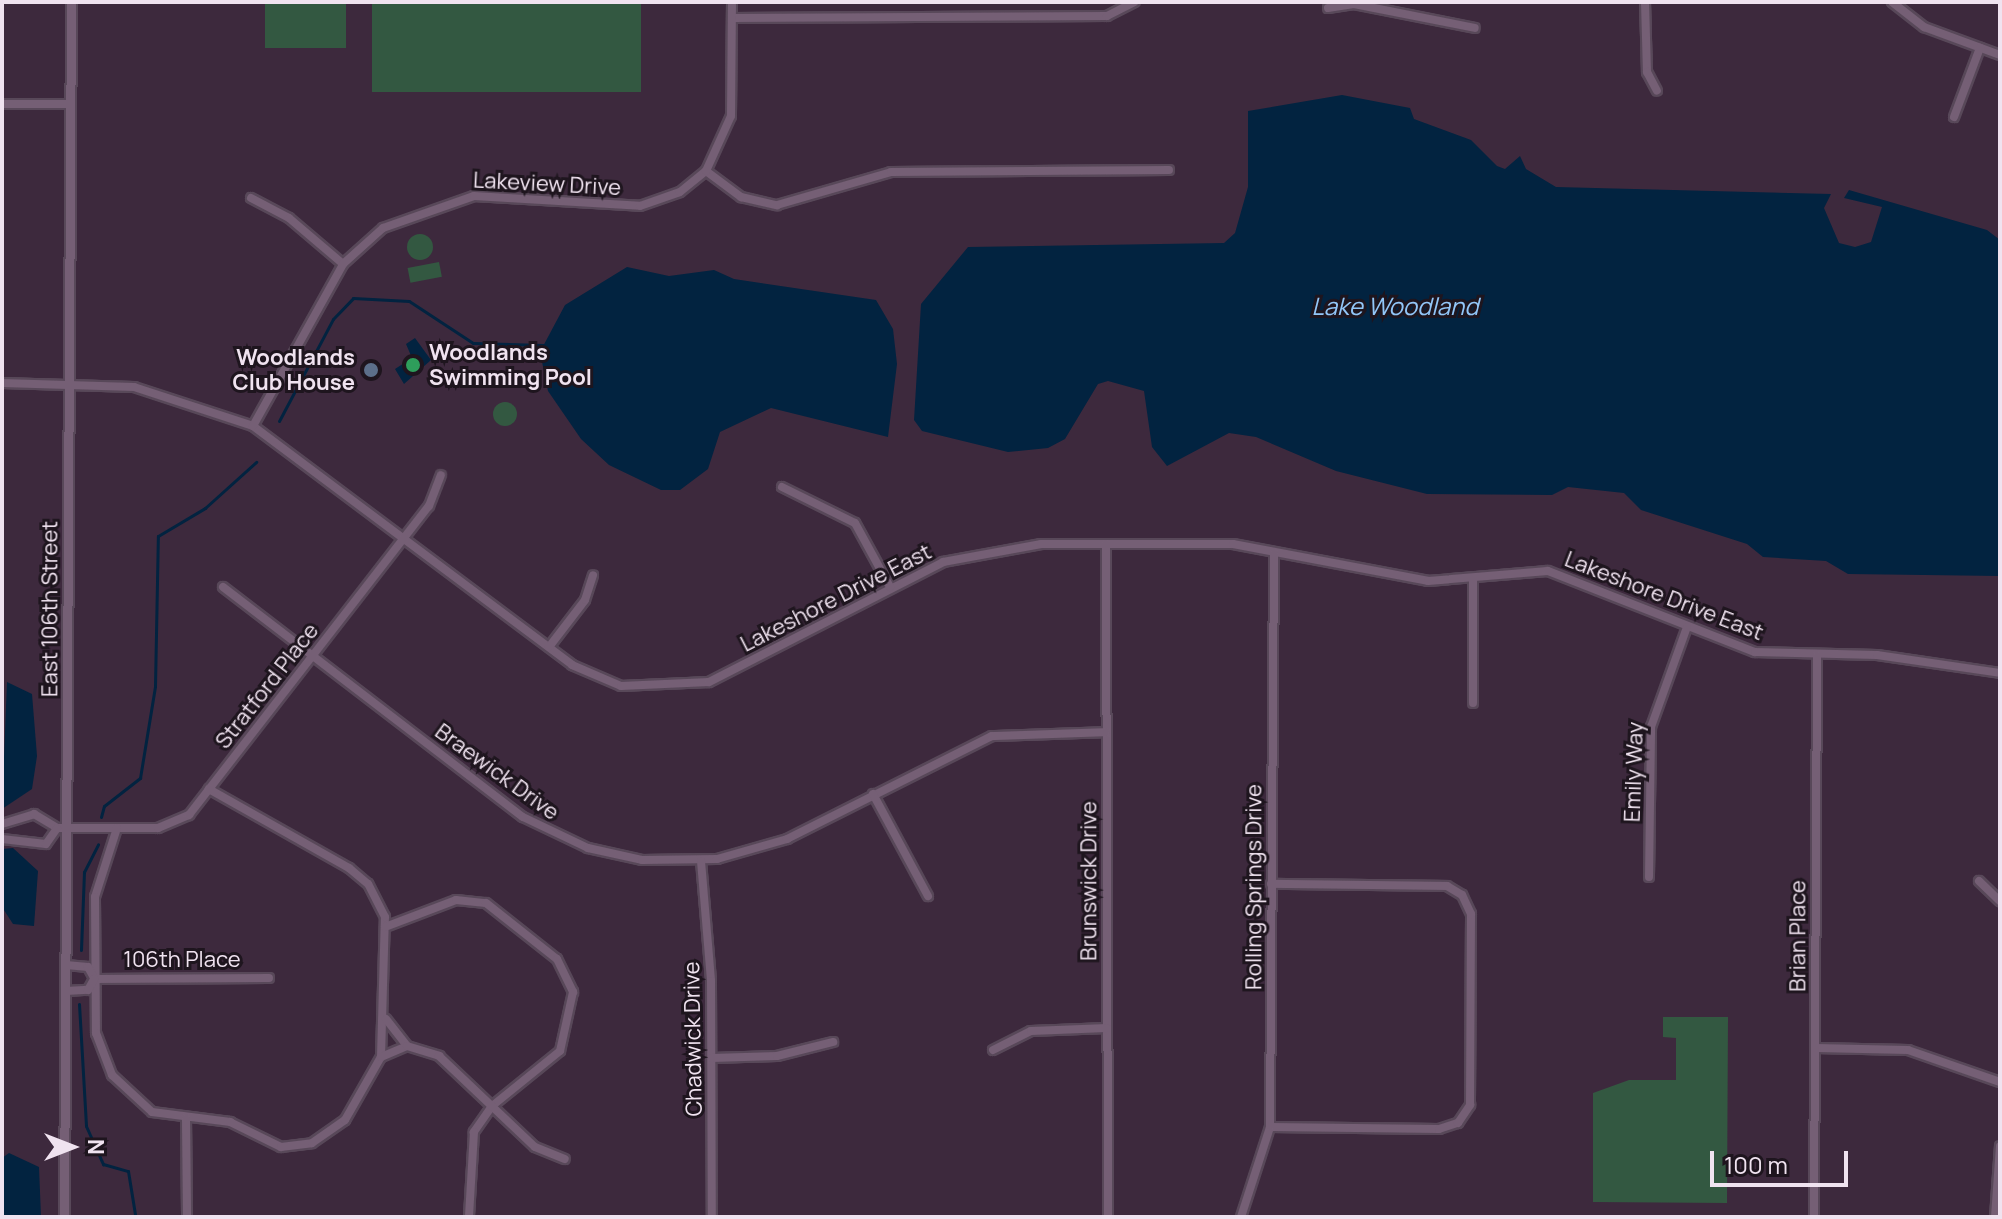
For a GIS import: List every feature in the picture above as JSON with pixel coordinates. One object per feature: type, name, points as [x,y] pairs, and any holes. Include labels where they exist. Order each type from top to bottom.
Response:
[{"type":"street","name":"East 106th Street","points":[[64,1217],[66,965],[62,828],[71,2]]},
{"type":"street","points":[[732,2],[731,116],[706,171],[741,197],[777,205],[891,172],[1169,170]]},
{"type":"street","points":[[1408,14],[1410,2]]},
{"type":"street","points":[[1645,2],[1647,72],[1657,91]]},
{"type":"street","points":[[1892,2],[1924,27],[2000,55]]},
{"type":"street","points":[[1328,8],[1347,3],[1475,28]]},
{"type":"street","points":[[732,18],[1107,16],[1132,5]]},
{"type":"street","points":[[1954,117],[1980,48]]},
{"type":"street","points":[[2,104],[71,104]]},
{"type":"street","name":"Lakeview Drive","points":[[253,426],[343,264],[383,228],[439,203],[502,196],[640,206],[680,192],[706,171]]},
{"type":"street","points":[[251,198],[289,218],[343,264]]},
{"type":"street","name":"Lakeshore Drive East","points":[[2,383],[69,384],[163,392],[253,426],[406,537],[549,647],[621,686],[688,687],[730,673],[890,587],[977,551],[1106,544],[1223,543],[1428,581],[1548,571],[1755,652],[1877,655],[2000,673]]},
{"type":"street","name":"Stratford Place","points":[[62,828],[174,825],[209,789],[406,537],[441,475]]},
{"type":"street","points":[[782,487],[855,523],[890,587]]},
{"type":"street","name":"Brunswick Drive","points":[[1106,544],[1108,1217]]},
{"type":"street","name":"Rolling Springs Drive","points":[[1241,1217],[1270,1127],[1274,553]]},
{"type":"street","points":[[549,647],[585,600],[593,575]]},
{"type":"street","points":[[1473,579],[1473,703]]},
{"type":"street","name":"Braewick Drive","points":[[223,587],[552,834],[642,860],[701,861],[787,839],[992,736],[1106,732]]},
{"type":"street","name":"Emily Way","points":[[1649,877],[1651,727],[1687,627]]},
{"type":"street","name":"Brian Place","points":[[1814,1217],[1817,655]]},
{"type":"street","points":[[117,828],[115,850],[95,887],[96,1033],[112,1075],[152,1112],[230,1122],[281,1147],[312,1143],[345,1120],[381,1057],[386,1019],[385,927],[378,900],[349,868],[209,789]]},
{"type":"street","points":[[873,794],[928,896]]},
{"type":"street","points":[[2,824],[45,815],[62,828],[46,844],[2,839]]},
{"type":"street","name":"Chadwick Drive","points":[[701,861],[712,1058],[712,1217]]},
{"type":"street","points":[[1979,881],[2000,901]]},
{"type":"street","points":[[1270,1127],[1458,1123],[1470,1105],[1471,946],[1469,906],[1452,888],[1271,884]]},
{"type":"street","points":[[385,927],[471,899],[500,911],[558,960],[573,992],[570,1033],[549,1064],[492,1106],[471,1142],[469,1217]]},
{"type":"street","name":"106th Place","points":[[66,965],[88,967],[94,979]]},
{"type":"street","name":"106th Place","points":[[94,979],[269,978]]},
{"type":"street","name":"106th Place","points":[[66,991],[88,990],[94,979]]},
{"type":"street","points":[[386,1019],[407,1046],[439,1056],[535,1147],[565,1159]]},
{"type":"street","points":[[993,1050],[1031,1031],[1107,1028]]},
{"type":"street","points":[[712,1058],[777,1056],[833,1042]]},
{"type":"street","points":[[381,1057],[407,1046]]},
{"type":"street","points":[[1816,1048],[1908,1050],[2000,1082]]},
{"type":"street","points":[[186,1118],[187,1217]]},
{"type":"street","points":[[1995,1217],[2000,1146]]},
{"type":"green space","points":[[265,2],[346,2],[346,48],[265,48]]},
{"type":"green space","points":[[372,2],[641,2],[641,92],[372,92]]},
{"type":"green space","points":[[420,234],[429,238],[433,247],[429,256],[420,260],[411,256],[407,247],[411,238]]},
{"type":"green space","points":[[439,262],[442,277],[410,283],[408,268]]},
{"type":"green space","points":[[505,402],[516,409],[517,414],[510,425],[505,426],[494,419],[493,414],[500,403]]},
{"type":"green space","points":[[1663,1017],[1728,1017],[1727,1203],[1593,1202],[1593,1093],[1629,1080],[1676,1080],[1676,1038],[1663,1037]]},
{"type":"water","name":"Lake Woodland","points":[[1342,95],[1410,108],[1414,119],[1471,140],[1497,166],[1505,169],[1520,156],[1526,169],[1556,187],[1831,194],[1824,208],[1839,243],[1855,247],[1871,242],[1882,207],[1844,198],[1849,190],[1987,230],[2000,240],[2000,576],[1848,574],[1826,561],[1763,557],[1747,544],[1641,510],[1624,493],[1568,487],[1552,495],[1427,494],[1336,471],[1256,437],[1229,433],[1167,466],[1152,447],[1144,391],[1108,381],[1098,384],[1065,439],[1048,448],[1008,452],[922,431],[914,420],[921,304],[968,247],[1224,243],[1235,233],[1248,187],[1248,111]]},
{"type":"water","points":[[627,267],[669,276],[714,270],[734,279],[876,300],[893,329],[897,364],[888,437],[771,408],[720,432],[708,469],[680,490],[661,490],[609,465],[581,439],[548,391],[540,352],[565,305]]},
{"type":"water","name":"Woodlands Swimming Pool","points":[[415,338],[431,360],[404,384],[395,369],[412,358],[406,344]]},
{"type":"water","points":[[7,682],[32,694],[37,756],[32,789],[2,809]]},
{"type":"water","points":[[13,848],[38,871],[34,926],[13,924],[2,907],[2,849]]},
{"type":"water","points":[[9,1153],[39,1167],[41,1217],[2,1217],[2,1158]]},
{"type":"waterway","points":[[279,421],[333,319],[353,298],[409,301],[473,343],[543,345]]},
{"type":"waterway","points":[[101,817],[104,806],[140,778],[155,686],[158,536],[205,508],[256,462]]},
{"type":"waterway","points":[[81,950],[84,872],[98,844]]},
{"type":"waterway","points":[[79,1004],[86,1126],[103,1164],[128,1171],[135,1214]]},
{"type":"place","name":"Woodlands Swimming Pool","points":[[413,365]]},
{"type":"place","name":"Woodlands Club House","points":[[371,370]]}]
